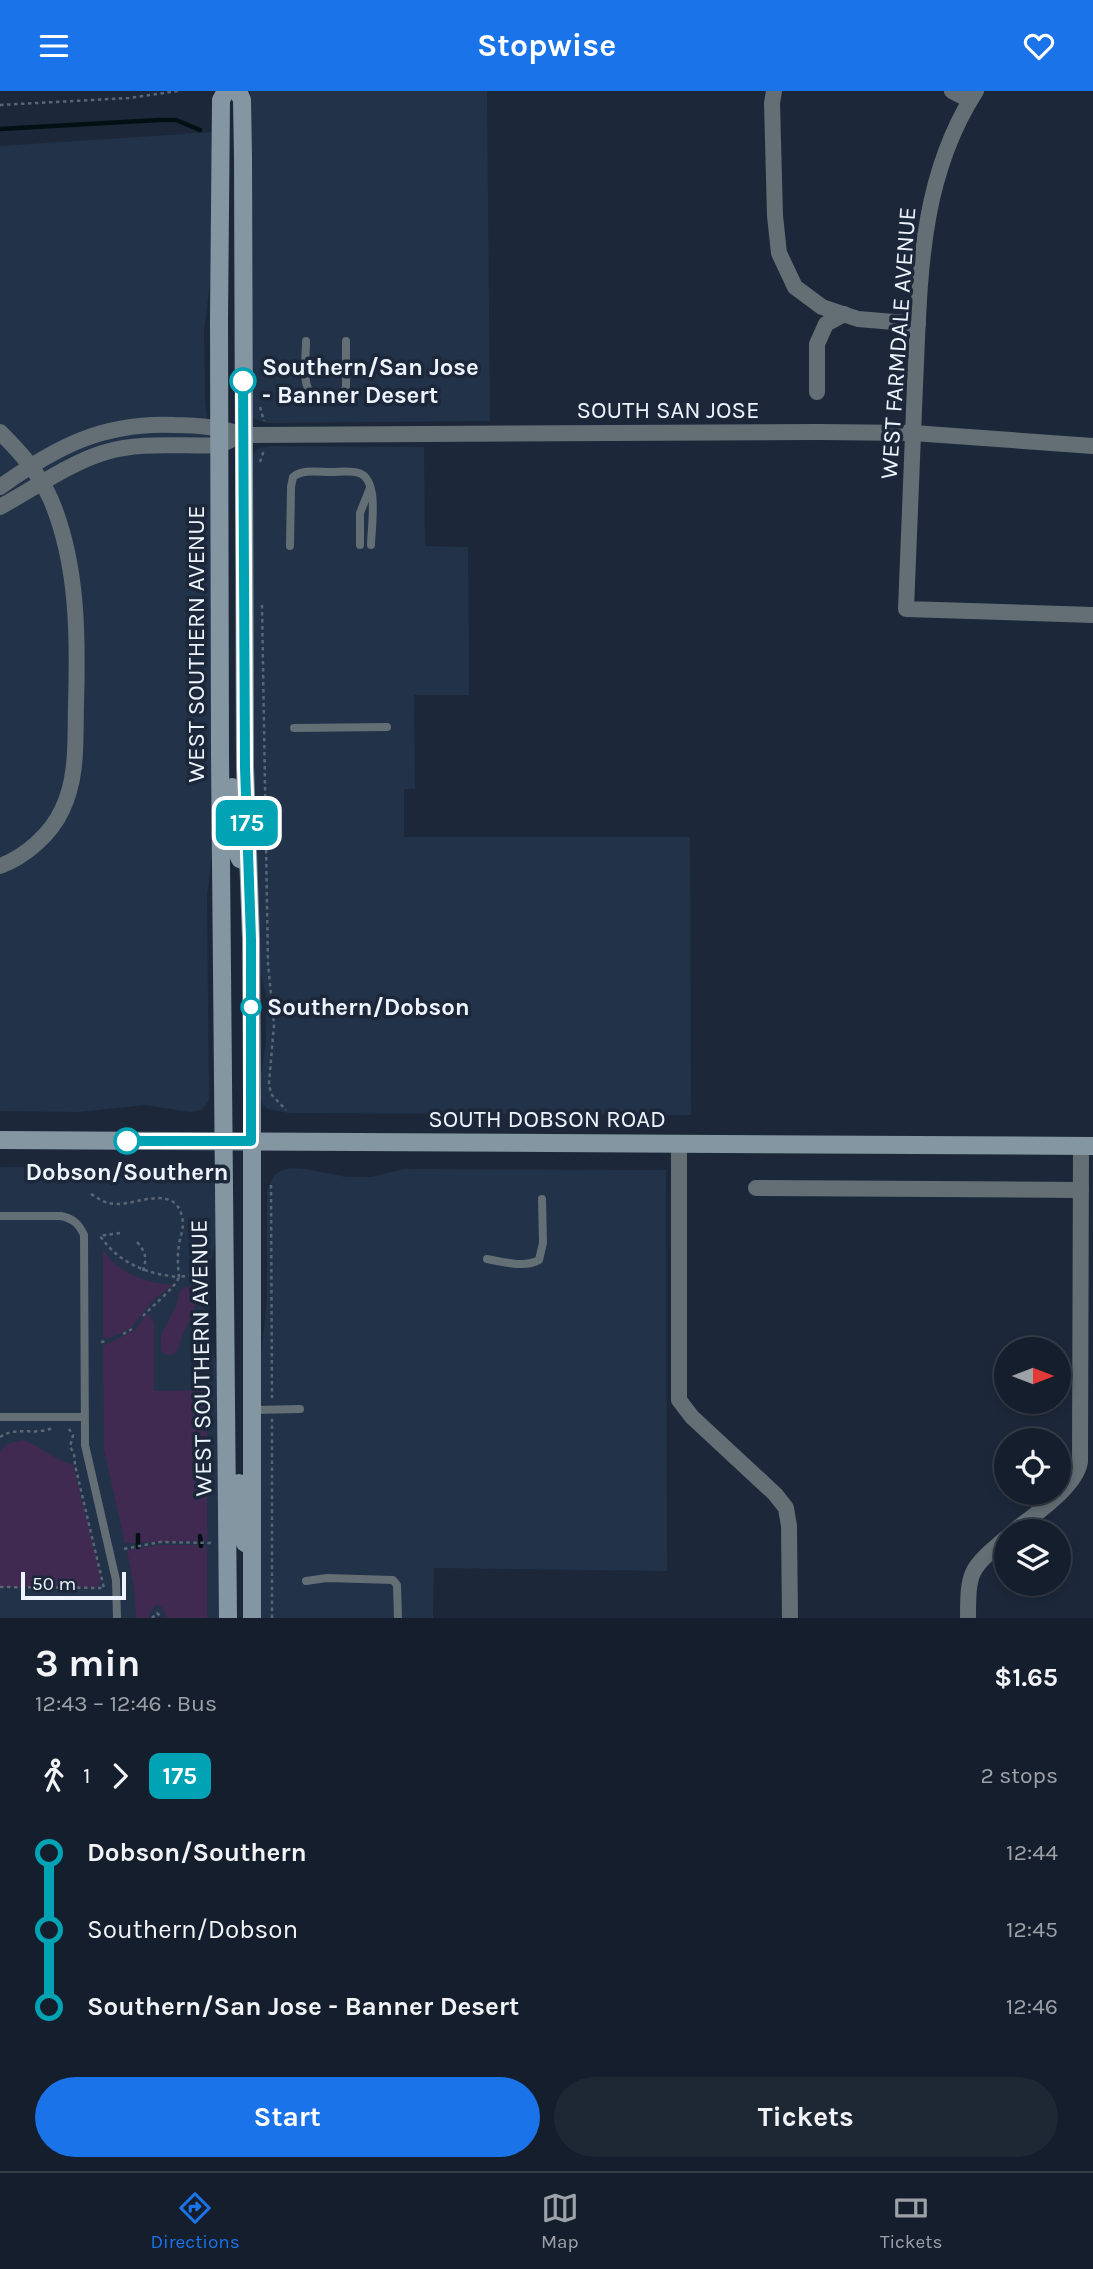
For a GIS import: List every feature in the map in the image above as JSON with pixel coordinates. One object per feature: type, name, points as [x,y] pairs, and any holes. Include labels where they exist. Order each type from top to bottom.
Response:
[{"type":"main road","name":"WEST SOUTHERN AVENUE","points":[[226,91],[221,100],[220,755],[228,1618]]},
{"type":"main road","name":"WEST SOUTHERN AVENUE","points":[[238,91],[242,100],[243,142],[245,673],[251,939],[252,1618]]},
{"type":"main road","points":[[221,674],[245,673]]},
{"type":"main road","points":[[220,755],[232,779],[236,850],[240,859],[248,863]]},
{"type":"main road","name":"SOUTH DOBSON ROAD","points":[[0,1140],[1087,1146]]},
{"type":"main road","points":[[226,1425],[238,1473],[240,1531],[245,1543],[252,1547]]},
{"type":"street","points":[[774,91],[775,216],[779,253],[795,287],[822,307],[858,319],[918,324]]},
{"type":"street","points":[[952,91],[973,95]]},
{"type":"street","name":"WEST FARMDALE AVENUE","points":[[973,95],[948,143],[933,185],[925,236],[918,324],[906,608],[1093,615]]},
{"type":"street","points":[[817,392],[817,344],[825,324],[845,314]]},
{"type":"street","points":[[0,487],[31,465],[83,438],[116,429],[149,424],[220,436]]},
{"type":"street","points":[[0,432],[31,465],[43,484],[62,534],[73,586],[76,677],[73,777],[62,811],[39,842],[0,866]]},
{"type":"street","name":"SOUTH SAN JOSE","points":[[220,436],[913,433],[1093,446]]},
{"type":"street","points":[[0,507],[82,461],[108,451],[220,436]]},
{"type":"street","points":[[679,1144],[679,1400],[692,1417],[775,1494],[786,1508],[790,1544],[790,1618]]},
{"type":"street","points":[[1028,1519],[1079,1471],[1081,1190],[1087,1146]]},
{"type":"street","points":[[756,1188],[1081,1190]]},
{"type":"street","points":[[968,1618],[968,1589],[972,1572],[994,1549]]},
{"type":"lane","points":[[306,341],[307,387],[311,395],[323,400],[337,398],[346,388],[346,341]]},
{"type":"lane","points":[[290,546],[290,487],[296,475],[302,472],[359,473],[367,478],[373,500],[371,545]]},
{"type":"lane","points":[[360,545],[360,513],[370,488]]},
{"type":"lane","points":[[294,728],[387,727]]},
{"type":"lane","points":[[487,1259],[523,1263],[539,1260],[543,1243],[542,1199]]},
{"type":"lane","points":[[0,1216],[71,1218],[79,1224],[84,1235],[85,1445],[116,1580],[117,1618]]},
{"type":"lane","points":[[252,1410],[300,1409]]},
{"type":"lane","points":[[1,1418],[84,1417]]},
{"type":"lane","points":[[306,1581],[327,1578],[393,1580],[397,1585],[398,1618]]},
{"type":"path","points":[[0,105],[129,98],[178,91]]},
{"type":"path","points":[[260,463],[264,450]]},
{"type":"path","points":[[262,601],[268,964],[274,1025],[269,1083],[271,1094],[286,1110]]},
{"type":"path","points":[[91,1194],[106,1203],[118,1205],[158,1197],[174,1205],[180,1212],[183,1223],[177,1258],[179,1277],[176,1285],[143,1316]]},
{"type":"path","points":[[120,1233],[100,1236],[113,1251],[143,1271],[179,1277],[204,1273]]},
{"type":"path","points":[[137,1242],[145,1255],[143,1271]]},
{"type":"path","points":[[123,1334],[132,1329]]},
{"type":"path","points":[[101,1342],[108,1341]]},
{"type":"path","points":[[0,1437],[13,1431],[45,1431],[57,1425]]},
{"type":"path","points":[[0,1587],[104,1588],[74,1453],[70,1447],[73,1435],[65,1425]]},
{"type":"path","points":[[124,1549],[160,1542],[211,1543]]},
{"type":"path","points":[[152,1618],[157,1613],[162,1618]]},
{"type":"shaded area","points":[[250,91],[487,91],[490,421],[266,423],[252,418]]},
{"type":"shaded area","points":[[214,132],[213,259],[204,332],[205,397],[212,477],[215,827],[207,897],[209,1100],[202,1110],[190,1112],[145,1105],[79,1112],[0,1111],[0,146]]},
{"type":"shaded area","points":[[269,446],[424,447],[425,546],[468,547],[469,695],[414,695],[415,789],[404,789],[404,837],[690,837],[691,1115],[289,1113],[268,1109],[262,1104],[259,1088],[266,1042],[266,996],[258,961],[253,799],[250,458],[257,449]]},
{"type":"shaded area","points":[[0,1167],[199,1168],[213,1175],[216,1180],[217,1230],[209,1275],[209,1333],[217,1366],[221,1618],[0,1618]]},
{"type":"shaded area","points":[[290,1168],[346,1177],[372,1177],[404,1169],[666,1170],[667,1571],[434,1568],[433,1618],[260,1618],[259,1375],[267,1299],[267,1191],[278,1172]]},
{"type":"shaded area","points":[[103,1249],[116,1265],[134,1276],[173,1285],[154,1299],[131,1328],[108,1339],[103,1337]]},
{"type":"shaded area","points":[[191,1287],[197,1295],[178,1351],[165,1355],[161,1350],[161,1334],[176,1307],[180,1291]]},
{"type":"shaded area","points":[[148,1313],[154,1323],[154,1391],[207,1390],[207,1541],[125,1543],[104,1450],[103,1346],[135,1330]]},
{"type":"shaded area","points":[[23,1440],[73,1465],[101,1578],[99,1587],[0,1587],[0,1452],[7,1444]]},
{"type":"shaded area","points":[[158,1545],[207,1547],[207,1618],[167,1618],[162,1607],[157,1605],[148,1618],[136,1618],[127,1550]]},
{"type":"waterway","points":[[0,129],[176,120],[200,130]]},
{"type":"waterway","points":[[138,1535],[138,1547]]},
{"type":"waterway","points":[[200,1536],[201,1546]]},
{"type":"bus line","name":"175","points":[[127,1141],[251,1141],[251,939],[245,767],[243,381]]},
{"type":"place","name":"Southern/San Jose - Banner Desert","points":[[243,381]]},
{"type":"place","name":"Southern/Dobson","points":[[251,1007]]},
{"type":"place","name":"Dobson/Southern","points":[[127,1141]]}]
